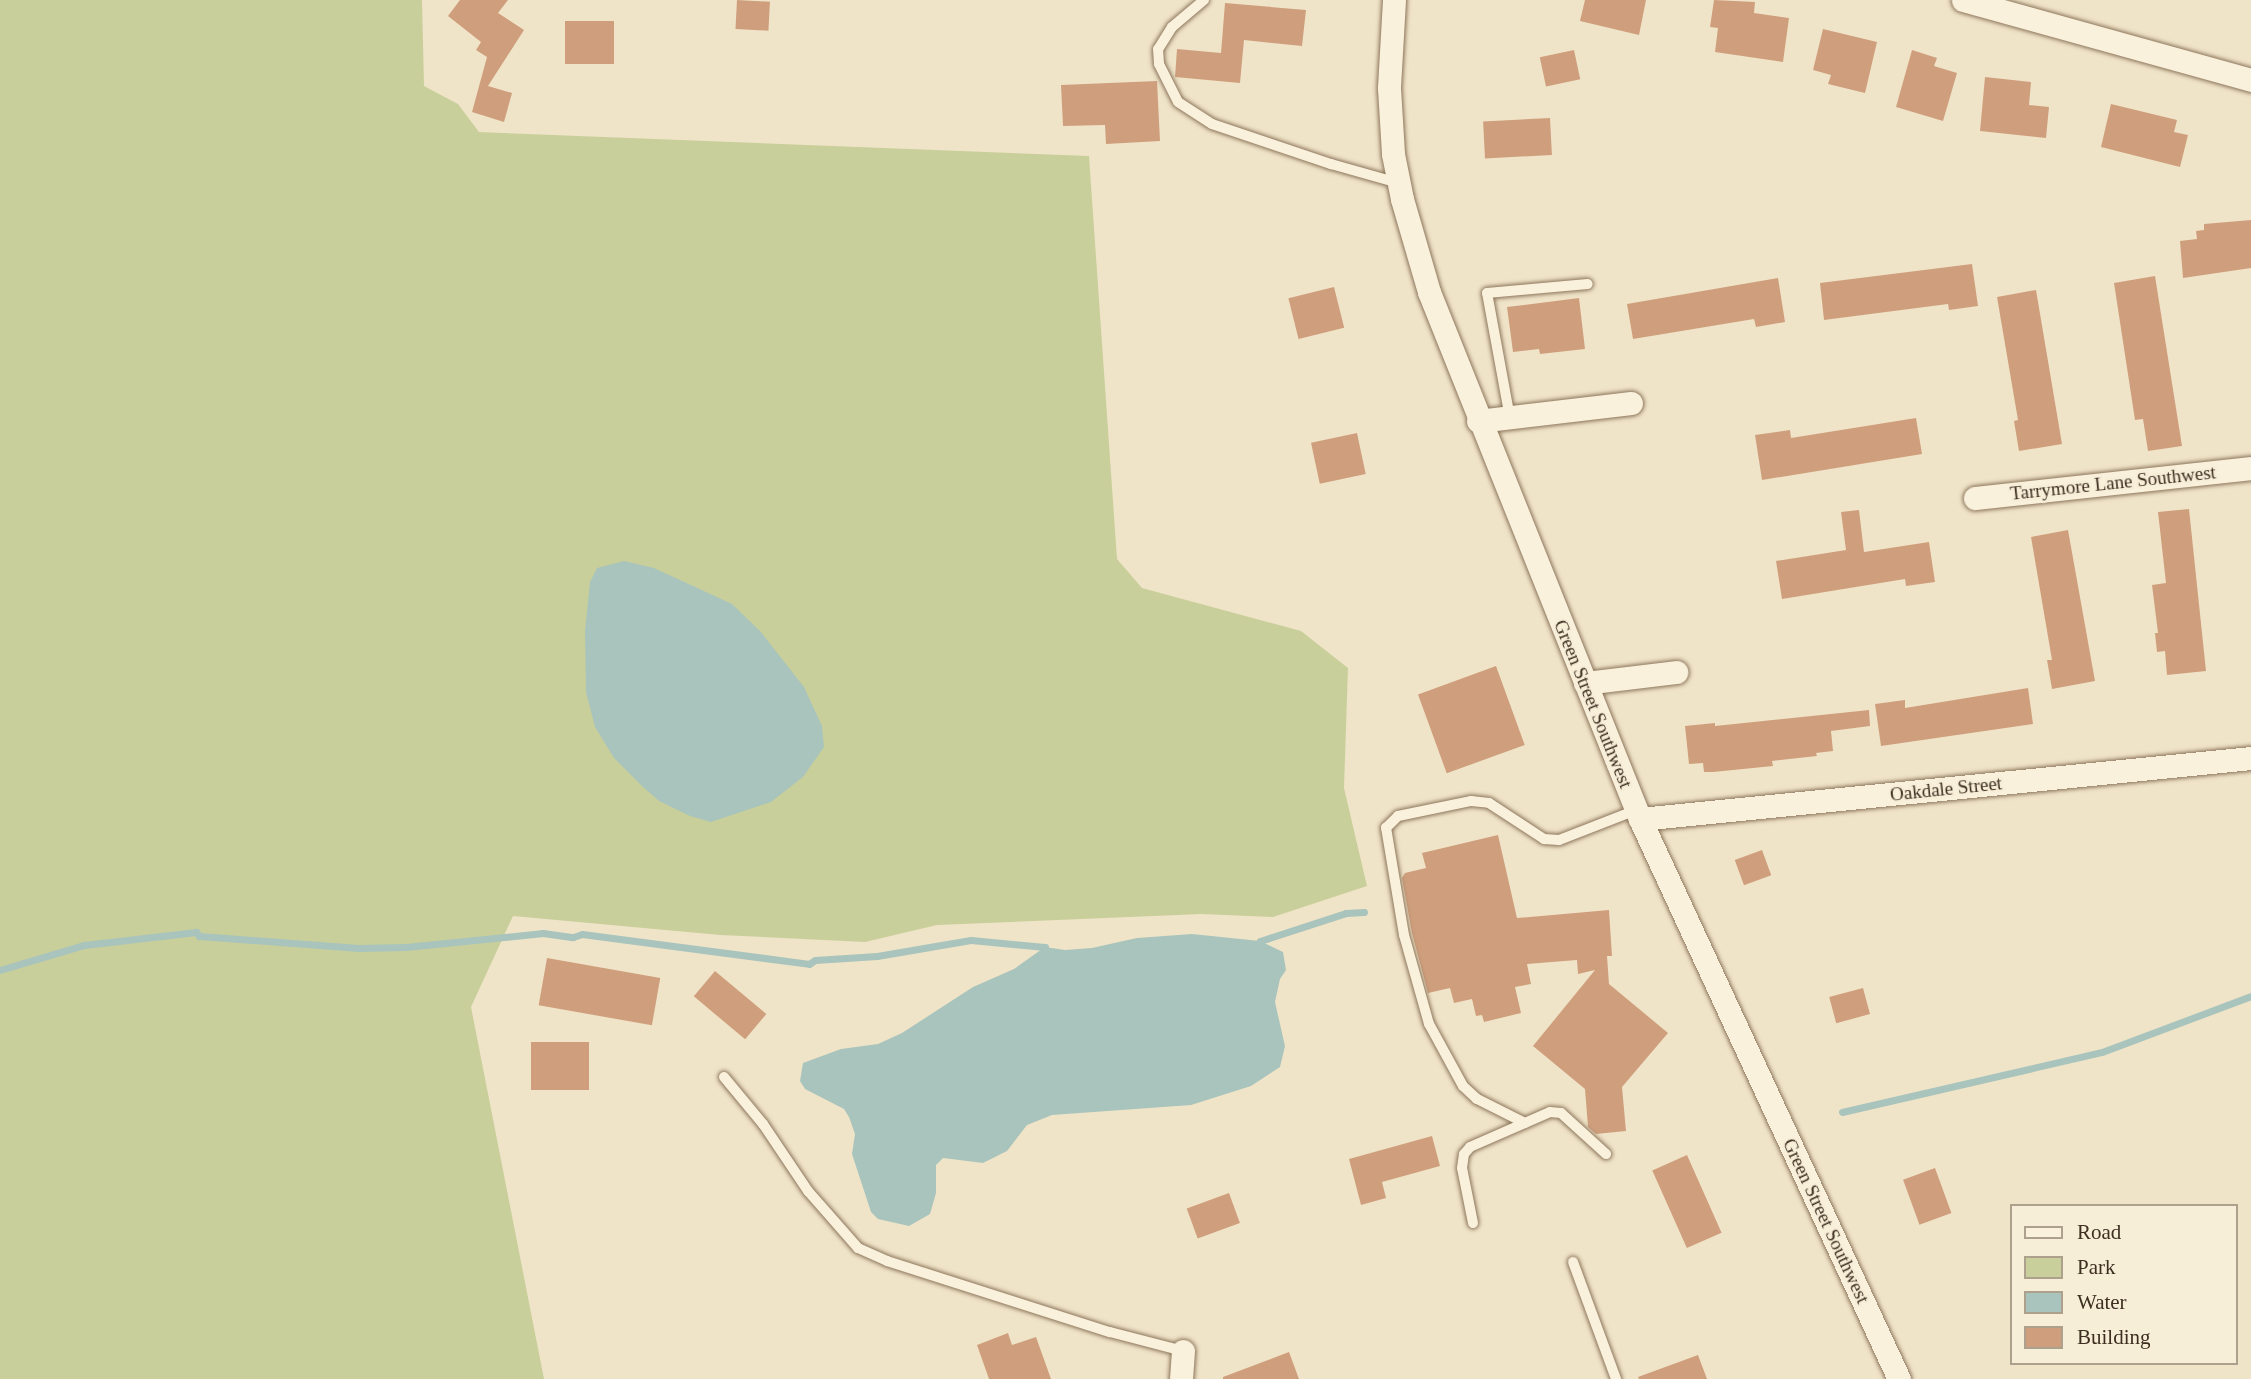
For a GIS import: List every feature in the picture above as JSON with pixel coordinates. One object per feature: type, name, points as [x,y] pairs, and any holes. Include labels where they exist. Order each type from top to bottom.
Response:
[{"type":"street","name":"Green Street Southwest","points":[[1394,0],[1388,110],[1398,183],[1429,292],[1638,814],[1899,1379]]},
{"type":"street","points":[[1963,0],[2251,80]]},
{"type":"street","points":[[1479,421],[1632,403]]},
{"type":"street","name":"Tarrymore Lane Southwest","points":[[1975,498],[2251,468]]},
{"type":"street","points":[[1585,683],[1676,672]]},
{"type":"street","name":"Oakdale Street","points":[[1638,814],[2251,758]]},
{"type":"street","points":[[1181,1379],[1183,1351]]},
{"type":"lane","points":[[1204,0],[1172,27],[1158,49],[1159,64],[1178,102],[1212,124],[1331,164],[1398,183]]},
{"type":"lane","points":[[1510,418],[1487,293],[1588,284]]},
{"type":"lane","points":[[1525,1123],[1477,1100],[1463,1086],[1429,1024],[1404,935],[1386,828],[1398,816],[1471,801],[1489,803],[1544,839],[1559,840],[1638,814]]},
{"type":"lane","points":[[724,1077],[763,1124],[808,1191],[858,1248],[887,1261],[1110,1332],[1183,1351]]},
{"type":"lane","points":[[1472,1223],[1462,1168],[1464,1154],[1470,1147],[1550,1112],[1561,1113],[1606,1154]]},
{"type":"lane","points":[[1573,1262],[1616,1379]]},
{"type":"green space","points":[[0,0],[422,0],[424,86],[458,104],[479,132],[1089,156],[1117,559],[1142,588],[1301,631],[1348,668],[1344,788],[1367,886],[1273,917],[1201,914],[937,925],[865,942],[720,935],[513,916],[471,1007],[544,1379],[0,1379]]},
{"type":"water","points":[[624,561],[654,568],[732,604],[760,631],[804,687],[822,726],[824,747],[803,777],[771,802],[711,822],[690,816],[659,801],[643,787],[614,758],[595,727],[586,692],[585,631],[590,582],[597,568]]},
{"type":"water","points":[[1192,934],[1260,941],[1283,952],[1286,970],[1280,979],[1275,1002],[1285,1046],[1280,1067],[1251,1086],[1191,1105],[1052,1115],[1027,1125],[1007,1151],[983,1163],[943,1158],[936,1165],[936,1193],[930,1214],[909,1226],[878,1219],[871,1212],[852,1154],[855,1134],[849,1117],[844,1109],[805,1089],[800,1081],[803,1063],[841,1049],[878,1044],[902,1033],[973,987],[1014,969],[1045,947],[1065,950],[1092,948],[1137,938]]},
{"type":"building","points":[[460,0],[508,0],[498,13],[524,30],[488,86],[512,93],[504,122],[472,112],[487,57],[476,50],[481,42],[448,16]]},
{"type":"building","points":[[737,0],[770,2],[768,31],[735,29]]},
{"type":"building","points":[[1585,0],[1646,0],[1639,35],[1580,21]]},
{"type":"building","points":[[1714,0],[1755,2],[1754,13],[1789,18],[1783,62],[1715,52],[1718,28],[1710,27]]},
{"type":"building","points":[[1225,3],[1306,10],[1302,46],[1244,40],[1240,83],[1175,77],[1177,49],[1221,53]]},
{"type":"building","points":[[565,21],[614,21],[614,64],[565,64]]},
{"type":"building","points":[[1823,29],[1877,42],[1865,93],[1828,84],[1831,75],[1813,70]]},
{"type":"building","points":[[1574,50],[1580,79],[1546,87],[1540,57]]},
{"type":"building","points":[[1912,50],[1937,58],[1934,66],[1957,73],[1943,121],[1896,107]]},
{"type":"building","points":[[1985,77],[2031,82],[2029,105],[2049,107],[2046,138],[1980,131]]},
{"type":"building","points":[[1157,81],[1160,141],[1106,144],[1105,125],[1063,126],[1061,85]]},
{"type":"building","points":[[2111,104],[2177,120],[2174,132],[2188,135],[2180,167],[2101,147]]},
{"type":"building","points":[[1550,118],[1552,155],[1485,158],[1483,122]]},
{"type":"building","points":[[2251,220],[2251,268],[2183,278],[2180,241],[2197,239],[2196,231],[2204,230],[2204,224]]},
{"type":"building","points":[[1972,264],[1978,306],[1949,310],[1948,304],[1824,320],[1820,283]]},
{"type":"building","points":[[2155,276],[2182,446],[2148,451],[2143,419],[2135,420],[2114,283]]},
{"type":"building","points":[[1778,278],[1785,322],[1756,327],[1754,319],[1633,339],[1627,304]]},
{"type":"building","points":[[1334,287],[1344,328],[1299,339],[1288,298]]},
{"type":"building","points":[[2036,290],[2062,444],[2019,451],[2014,421],[2018,420],[1997,297]]},
{"type":"building","points":[[1579,298],[1585,349],[1540,354],[1539,349],[1513,352],[1507,307]]},
{"type":"building","points":[[1916,418],[1922,454],[1762,480],[1755,435],[1790,430],[1791,438]]},
{"type":"building","points":[[1357,433],[1366,474],[1320,484],[1311,443]]},
{"type":"building","points":[[2189,509],[2206,671],[2167,675],[2165,651],[2157,652],[2155,633],[2158,633],[2152,585],[2166,583],[2158,512]]},
{"type":"building","points":[[1859,510],[1864,552],[1929,542],[1935,582],[1906,586],[1905,579],[1782,599],[1776,561],[1846,550],[1841,512]]},
{"type":"building","points":[[2068,530],[2095,681],[2052,689],[2047,660],[2052,660],[2031,537]]},
{"type":"building","points":[[1496,666],[1525,745],[1447,773],[1418,694]]},
{"type":"building","points":[[2028,688],[2033,724],[1881,746],[1875,704],[1905,700],[1905,708]]},
{"type":"building","points":[[1869,710],[1870,726],[1831,731],[1833,751],[1816,753],[1817,756],[1772,761],[1773,766],[1713,772],[1704,772],[1703,763],[1689,764],[1685,726],[1715,723],[1715,726]]},
{"type":"building","points":[[1498,835],[1517,918],[1609,910],[1612,956],[1607,956],[1609,984],[1668,1033],[1622,1087],[1626,1131],[1596,1134],[1588,1127],[1585,1089],[1533,1046],[1595,970],[1578,974],[1577,960],[1527,964],[1531,984],[1515,987],[1521,1013],[1484,1022],[1482,1015],[1476,1016],[1472,999],[1454,1003],[1450,988],[1428,993],[1412,933],[1402,878],[1405,873],[1426,868],[1422,853]]},
{"type":"building","points":[[1762,850],[1771,875],[1744,885],[1735,860]]},
{"type":"building","points":[[547,958],[660,978],[652,1025],[539,1005]]},
{"type":"building","points":[[715,971],[766,1014],[745,1039],[694,996]]},
{"type":"building","points":[[1863,988],[1870,1014],[1836,1023],[1829,997]]},
{"type":"building","points":[[531,1042],[589,1042],[589,1090],[531,1090]]},
{"type":"building","points":[[1432,1136],[1440,1166],[1382,1182],[1386,1198],[1361,1205],[1349,1159]]},
{"type":"building","points":[[1687,1155],[1722,1233],[1687,1248],[1652,1170]]},
{"type":"building","points":[[1935,1168],[1951,1213],[1919,1225],[1903,1180]]},
{"type":"building","points":[[1229,1193],[1240,1223],[1198,1238],[1187,1208]]},
{"type":"building","points":[[1008,1333],[1012,1345],[1036,1337],[1051,1379],[989,1379],[977,1345]]},
{"type":"building","points":[[1289,1352],[1299,1379],[1223,1379],[1223,1377]]},
{"type":"building","points":[[1698,1355],[1707,1379],[1638,1377]]},
{"type":"waterway","points":[[1261,950],[1260,941],[1346,913],[1364,912]]},
{"type":"waterway","points":[[0,970],[84,945],[196,932],[199,936],[359,948],[406,947],[543,933],[573,937],[582,934],[809,964],[815,960],[877,956],[971,940],[1045,947],[1046,955]]},
{"type":"waterway","points":[[1842,1112],[2102,1052],[2251,996]]}]
